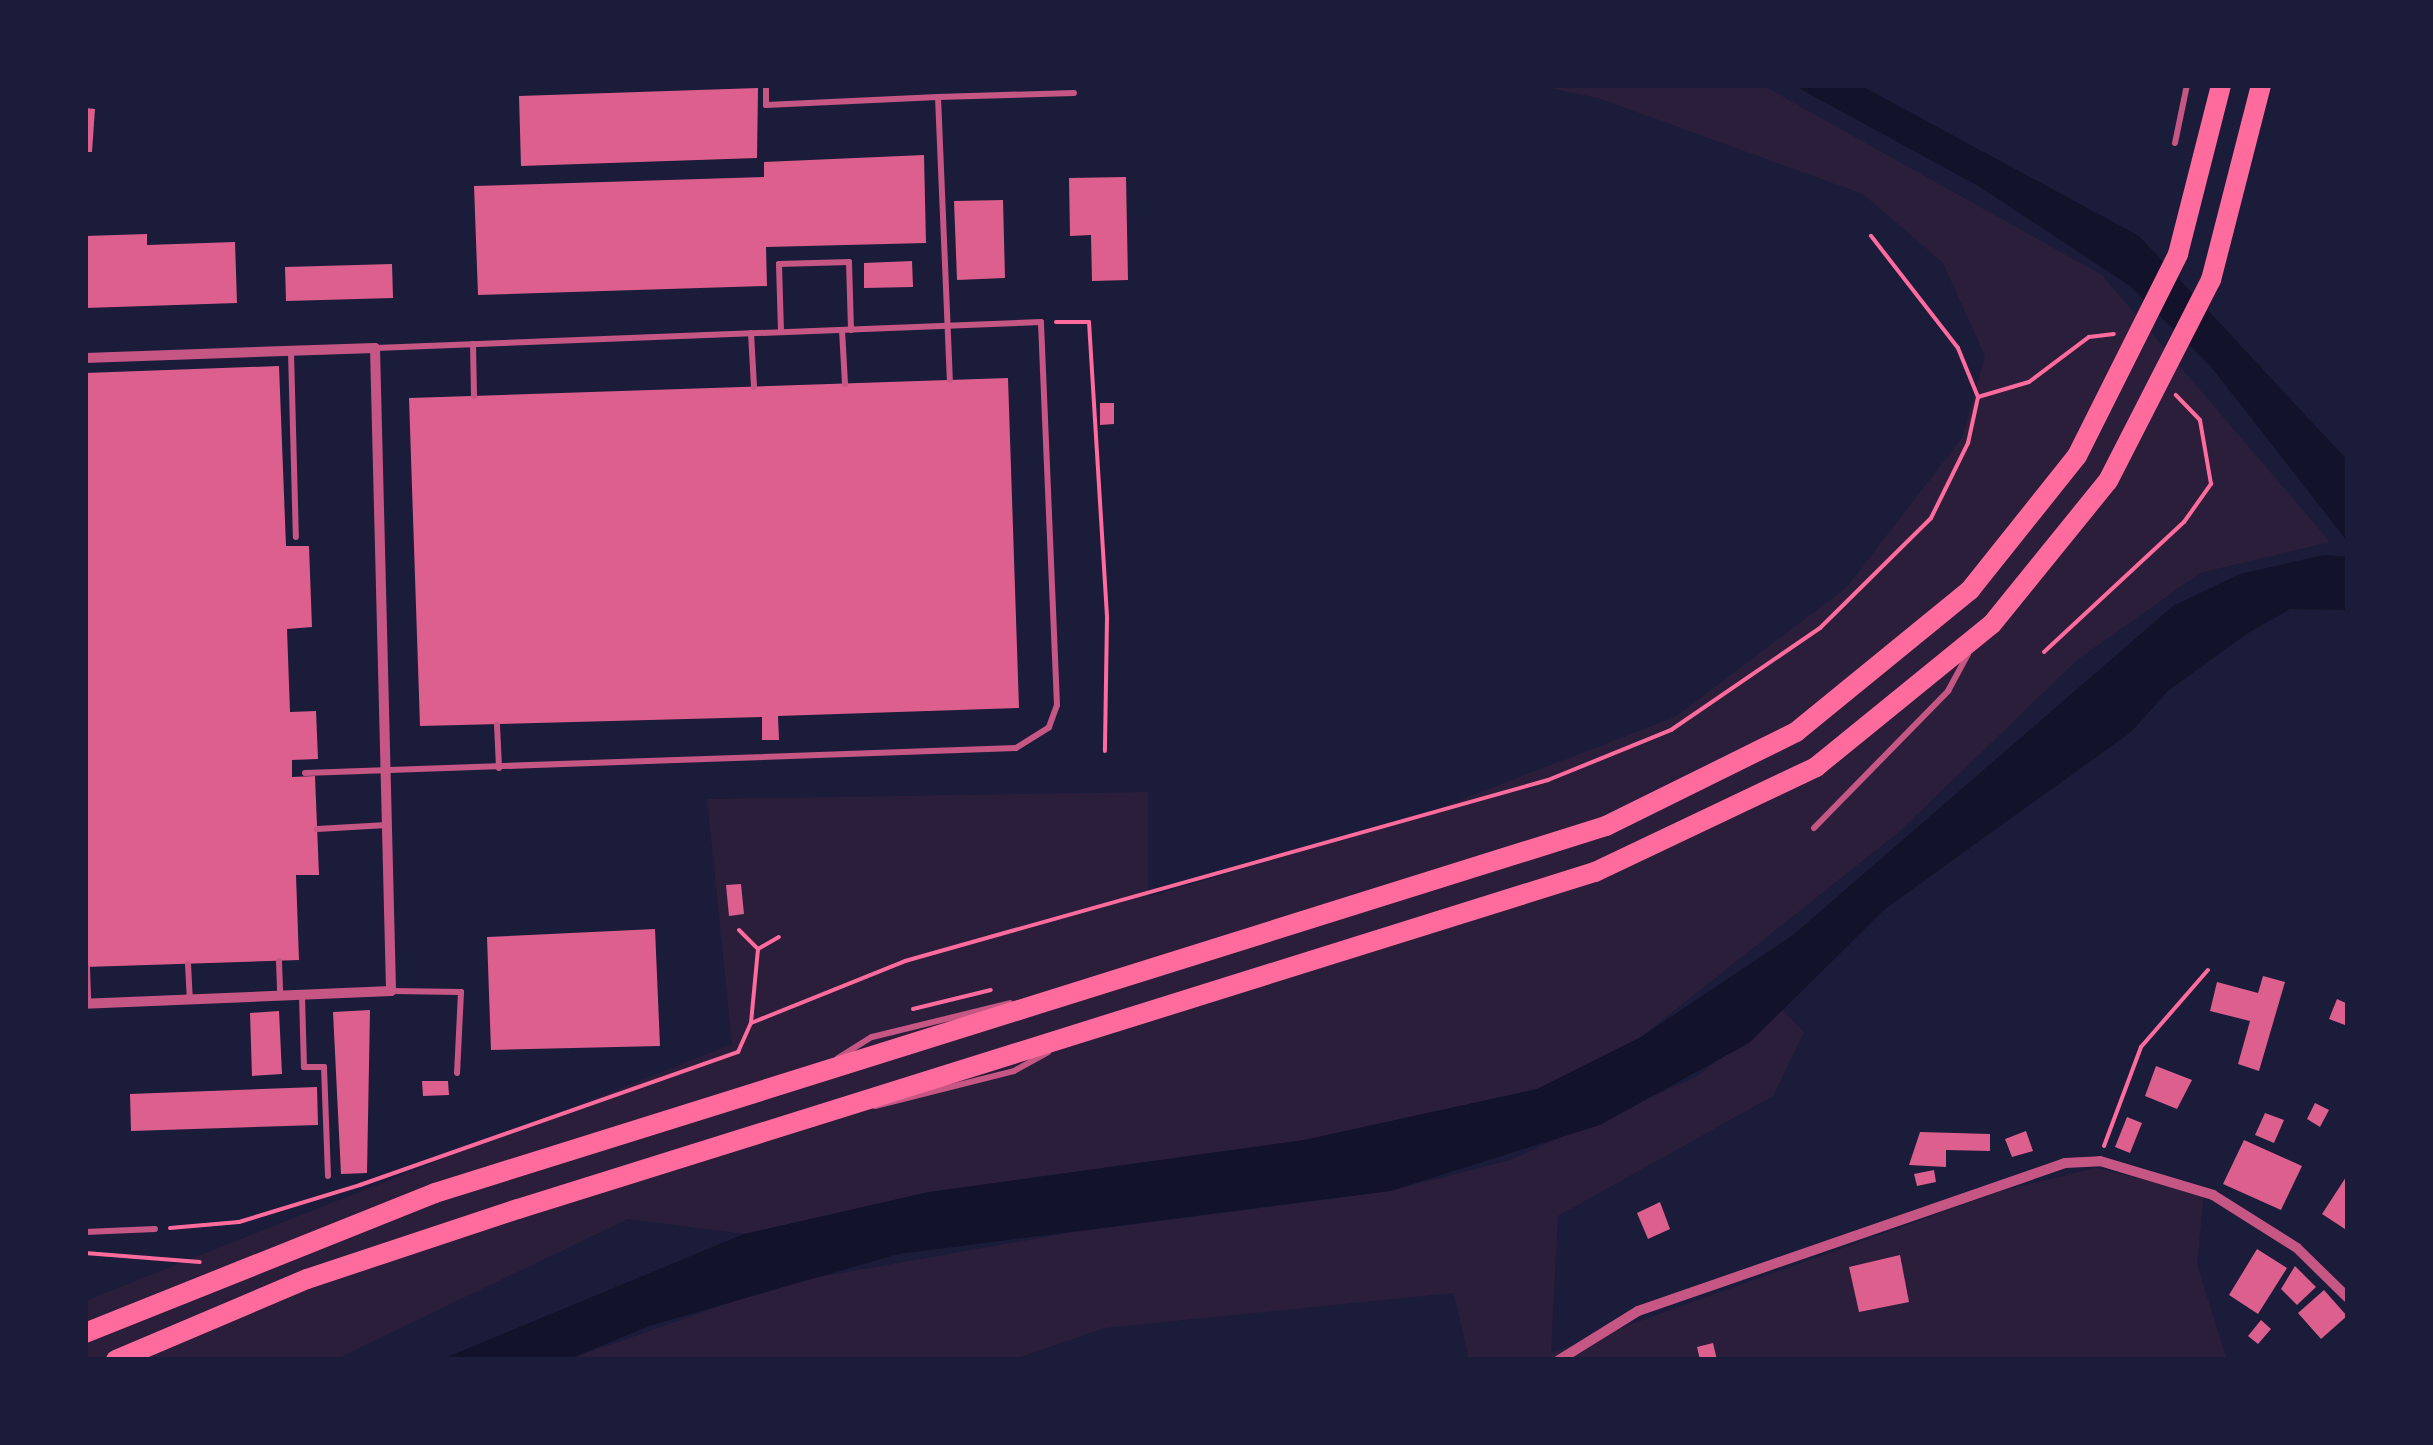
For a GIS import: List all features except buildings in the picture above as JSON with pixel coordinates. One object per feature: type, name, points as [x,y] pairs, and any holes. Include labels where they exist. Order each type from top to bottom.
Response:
[{"type":"main road","points":[[85,1333],[435,1194],[1606,826],[1796,732],[1970,590],[2026,526],[2115,394],[2200,186],[2221,85]]},
{"type":"main road","points":[[116,1360],[308,1279],[1674,841],[1816,767],[1976,639],[2056,552],[2146,421],[2232,216],[2260,85]]},
{"type":"street","points":[[85,358],[375,348],[391,991],[87,1004]]},
{"type":"street","points":[[1559,1360],[1638,1311],[2000,1182],[2100,1161],[2213,1195],[2297,1248],[2348,1298]]},
{"type":"lane","points":[[766,85],[766,105],[1074,94]]},
{"type":"lane","points":[[2175,143],[2187,85]]},
{"type":"lane","points":[[938,97],[950,380]]},
{"type":"lane","points":[[780,332],[779,264],[849,262],[845,384]]},
{"type":"lane","points":[[305,773],[1016,748],[1037,739],[1058,705],[1041,322],[375,348]]},
{"type":"lane","points":[[751,333],[754,386]]},
{"type":"lane","points":[[473,344],[474,396]]},
{"type":"lane","points":[[290,351],[296,537]]},
{"type":"lane","points":[[1814,828],[1948,691],[1976,639]]},
{"type":"lane","points":[[497,726],[499,768]]},
{"type":"lane","points":[[318,829],[387,825]]},
{"type":"lane","points":[[279,961],[280,996]]},
{"type":"lane","points":[[188,964],[190,999]]},
{"type":"lane","points":[[87,967],[87,1004]]},
{"type":"lane","points":[[391,991],[460,992],[457,1074]]},
{"type":"lane","points":[[302,995],[304,1067],[324,1067],[328,1176]]},
{"type":"lane","points":[[85,1232],[155,1229]]},
{"type":"path","points":[[751,1024],[922,956],[1548,780],[1671,730],[1820,628],[1930,518],[1968,443],[1978,398],[1958,348],[1870,236]]},
{"type":"path","points":[[1041,322],[1089,322],[1107,618],[1105,752]]},
{"type":"path","points":[[739,930],[758,949]]},
{"type":"path","points":[[758,949],[779,937]]},
{"type":"path","points":[[155,1229],[239,1222],[360,1185],[738,1052],[751,1024],[758,949]]},
{"type":"path","points":[[2100,1161],[2141,1047],[2208,970]]},
{"type":"path","points":[[900,1013],[1005,989]]},
{"type":"path","points":[[85,1253],[212,1263]]},
{"type":"shaded area","points":[[1535,85],[1762,85],[2102,275],[2330,542],[2200,573],[2077,660],[1900,831],[1641,1037],[1537,1089],[1304,1140],[929,1192],[744,1234],[628,1219],[334,1360],[85,1360],[85,1301],[732,1044],[707,799],[1148,792],[1148,897],[1411,819],[1675,717],[1846,588],[1962,438],[1985,356],[1943,263],[1863,194],[1598,98]]},
{"type":"shaded area","points":[[1793,85],[1860,85],[2139,236],[2348,461],[2348,542],[2212,368],[2130,286],[1980,187]]},
{"type":"shaded area","points":[[2324,555],[2348,557],[2348,610],[2290,609],[2248,633],[2169,690],[2131,732],[1885,909],[1749,1043],[1600,1125],[1390,1191],[898,1254],[649,1326],[567,1360],[440,1360],[744,1234],[929,1192],[1304,1140],[1537,1089],[1641,1037],[1793,935],[2173,606],[2240,574]]},
{"type":"shaded area","points":[[1782,1009],[1804,1032],[1773,1096],[1558,1216],[1551,1353],[2004,1190],[2096,1168],[2204,1194],[2197,1264],[2227,1360],[1469,1360],[1454,1293],[1105,1328],[1012,1360],[567,1360],[785,1283],[1068,1233],[1390,1191],[1510,1160],[1696,1077]]}]
